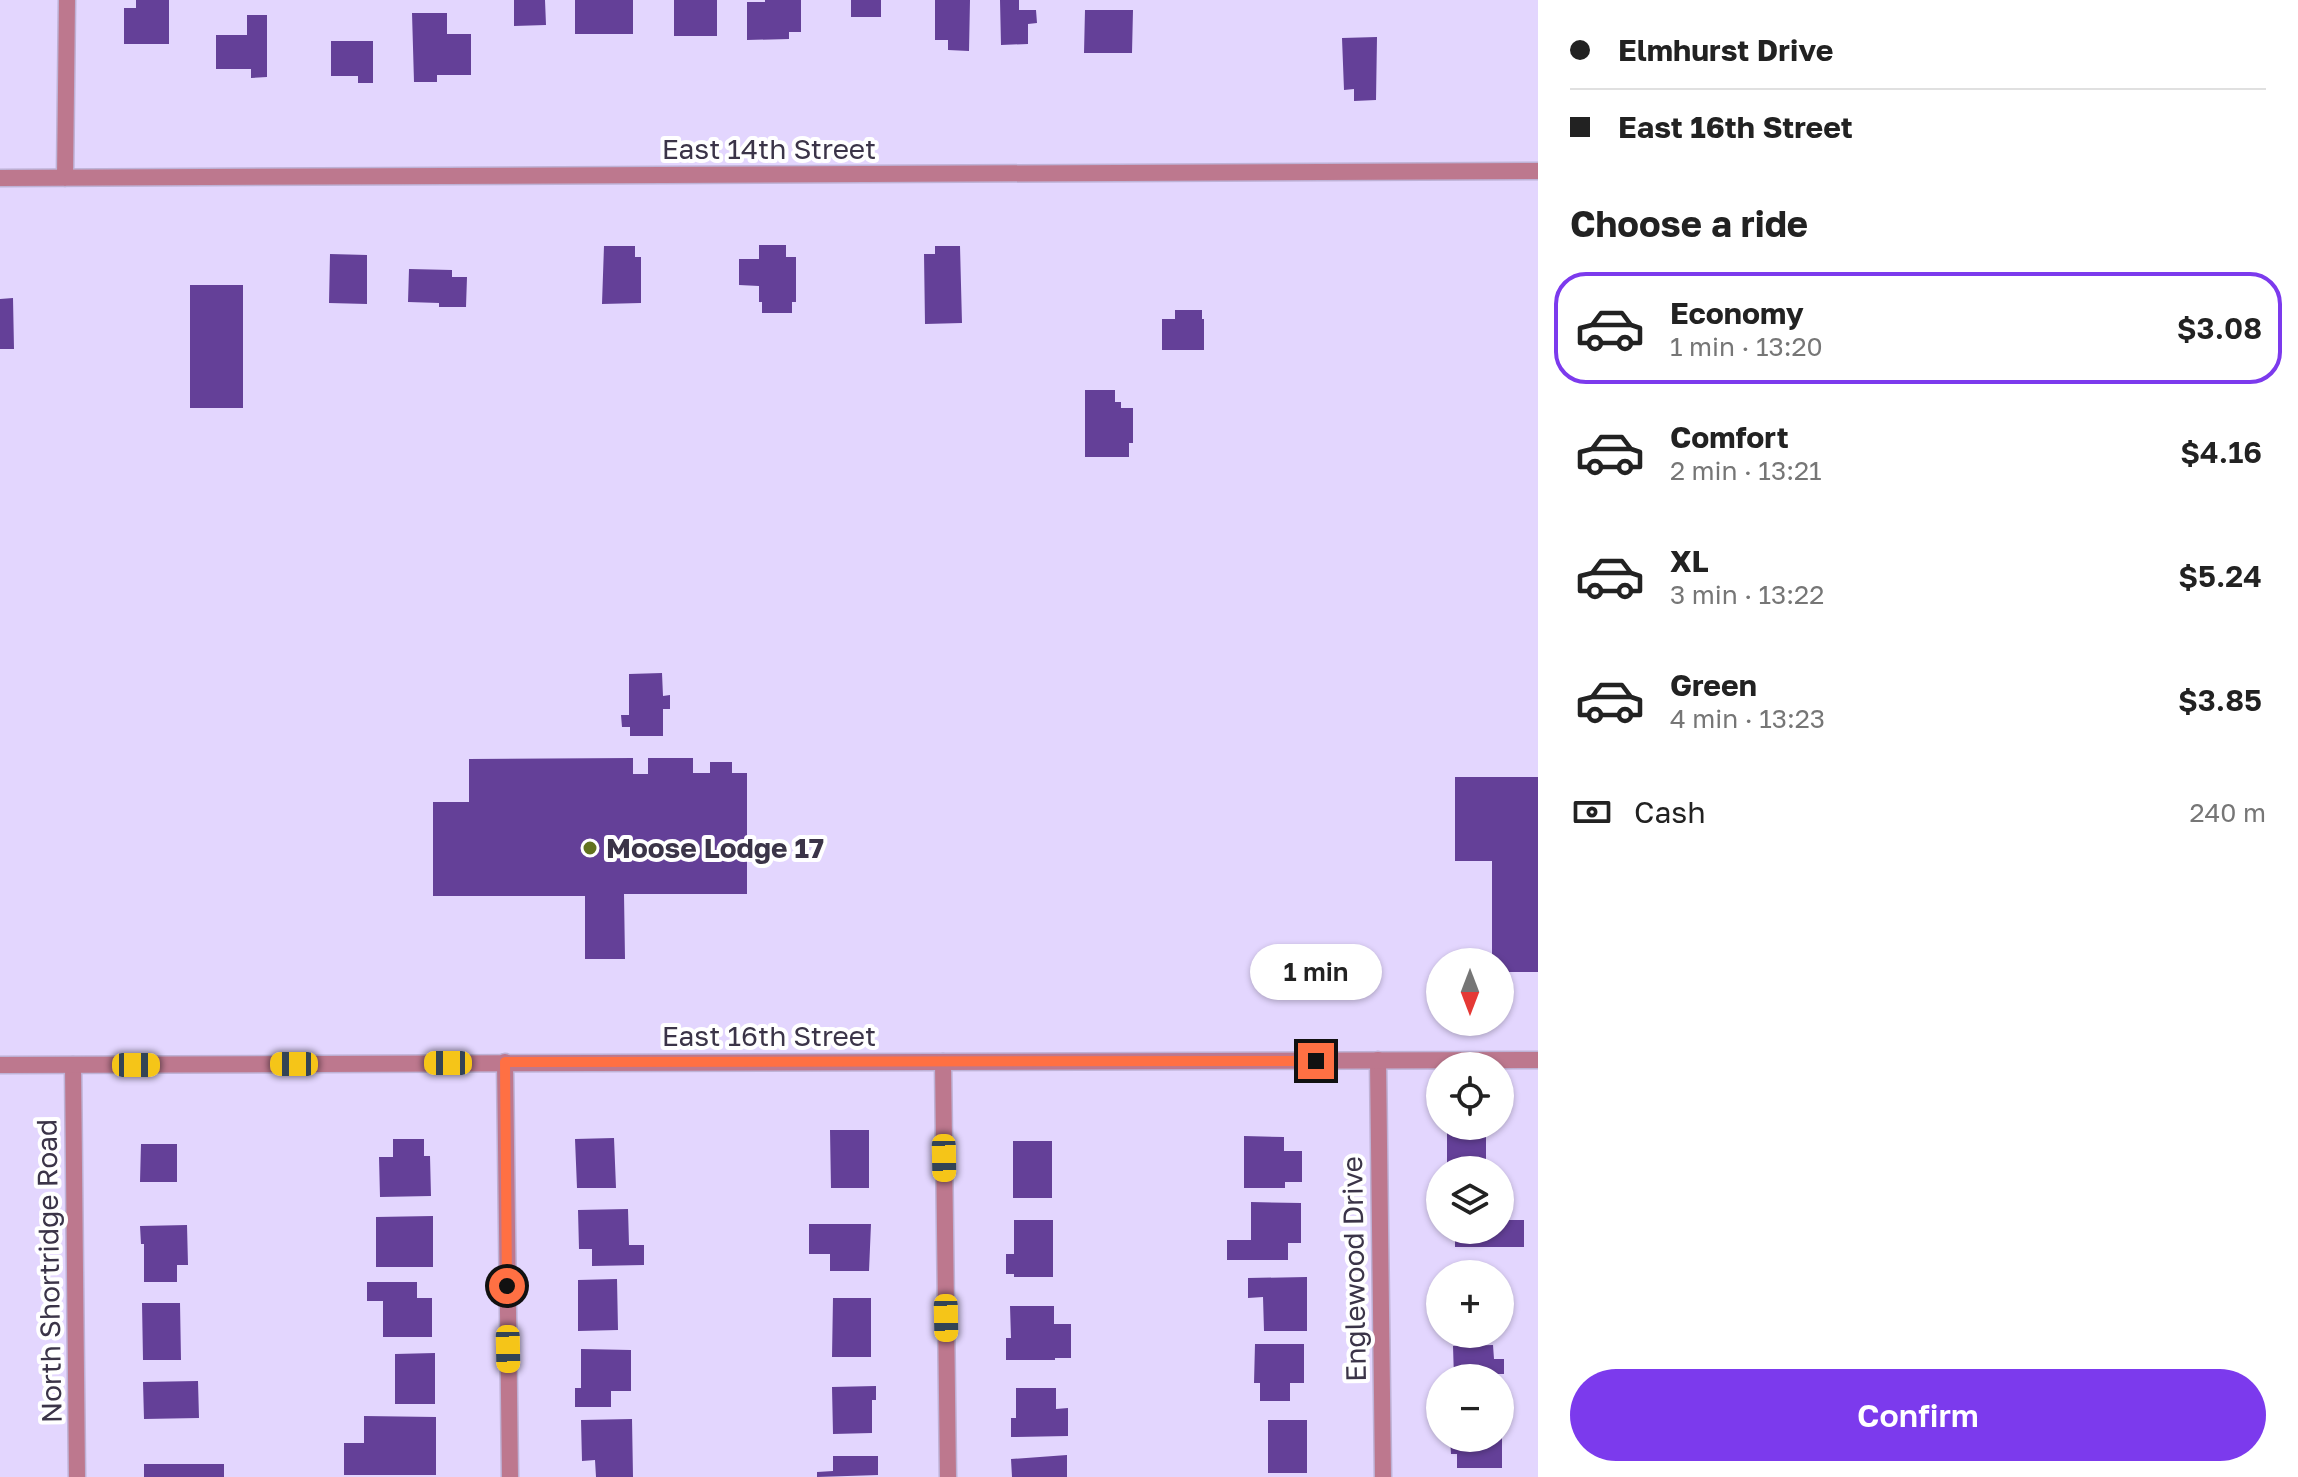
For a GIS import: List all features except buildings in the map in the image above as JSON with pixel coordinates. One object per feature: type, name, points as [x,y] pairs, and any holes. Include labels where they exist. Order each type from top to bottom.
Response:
[{"type":"street","points":[[65,178],[67,0]]},
{"type":"street","name":"East 14th Street","points":[[0,178],[1538,171]]},
{"type":"street","name":"Englewood Drive","points":[[1378,1060],[1383,1477]]},
{"type":"street","name":"East 16th Street","points":[[0,1065],[1538,1060]]},
{"type":"street","points":[[505,1062],[510,1477]]},
{"type":"street","points":[[943,1062],[948,1477]]},
{"type":"street","name":"North Shortridge Road","points":[[73,1065],[77,1477]]},
{"type":"place","name":"Moose Lodge 17","points":[[590,848]]},
{"type":"route","points":[[507,1286],[505,1062],[1316,1061]]}]
